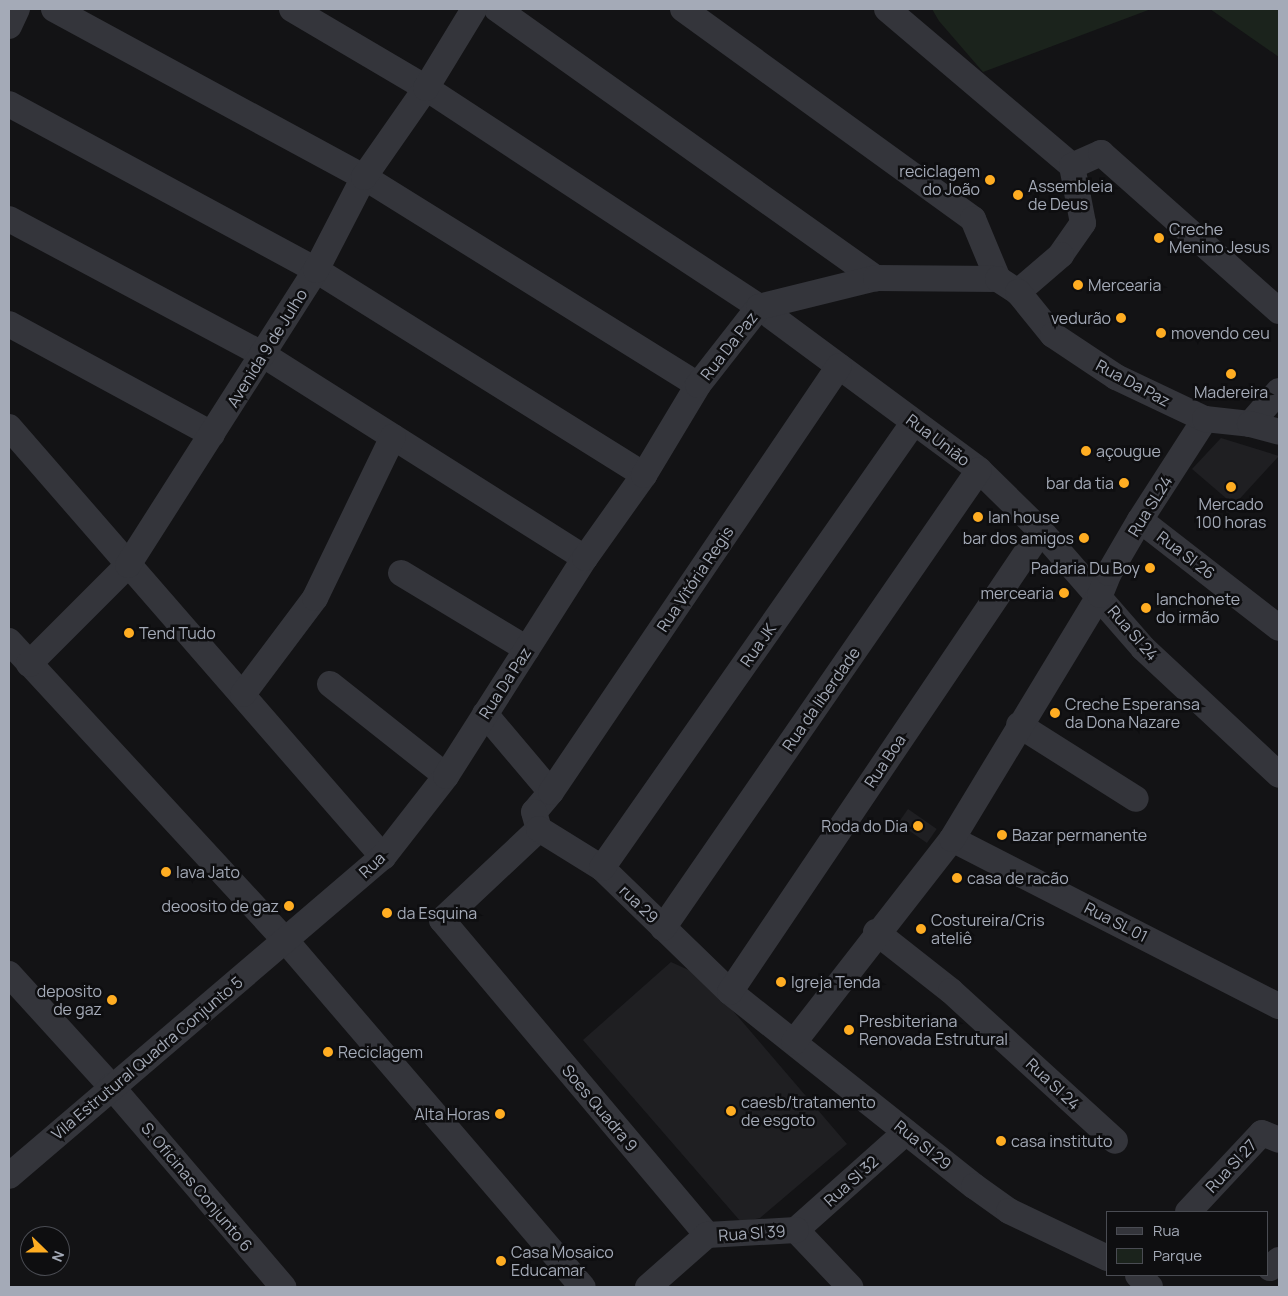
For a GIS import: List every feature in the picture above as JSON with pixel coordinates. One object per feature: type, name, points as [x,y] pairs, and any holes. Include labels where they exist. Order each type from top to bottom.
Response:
[{"type":"street","points":[[9,26],[18,9]]},
{"type":"street","points":[[54,9],[364,177],[698,385]]},
{"type":"street","name":"Rua União","points":[[292,9],[426,88],[759,306],[979,470],[1041,531],[1100,595]]},
{"type":"street","name":"Avenida 9 de Julho","points":[[30,664],[128,565],[316,270],[364,177],[426,88],[474,9]]},
{"type":"street","points":[[497,9],[876,278]]},
{"type":"street","points":[[683,9],[973,219],[1008,285],[1061,255],[1083,223],[1072,166],[887,9]]},
{"type":"street","points":[[9,104],[316,270],[644,474]]},
{"type":"street","points":[[1072,166],[1101,153],[1279,311]]},
{"type":"street","points":[[9,219],[262,354],[586,558]]},
{"type":"street","name":"Rua Da Paz","points":[[446,776],[586,558],[644,474],[698,385],[759,306],[876,278],[1008,285],[1052,335],[1116,378],[1204,420]]},
{"type":"street","points":[[9,324],[212,434]]},
{"type":"street","name":"Rua Vitória Regis","points":[[539,829],[534,812],[551,792],[839,366]]},
{"type":"street","points":[[1250,424],[1279,391]]},
{"type":"street","points":[[1204,420],[1250,424],[1279,432]]},
{"type":"street","name":"Rua SL24","points":[[1100,595],[1109,573],[1140,520],[1204,420]]},
{"type":"street","name":"Rua JK","points":[[602,868],[914,422]]},
{"type":"street","points":[[9,428],[383,856]]},
{"type":"street","points":[[243,694],[315,598],[393,437]]},
{"type":"street","name":"Rua da liberdade","points":[[663,928],[979,470]]},
{"type":"street","name":"Rua Sl 26","points":[[1140,520],[1279,628]]},
{"type":"street","name":"Rua Boa","points":[[730,992],[1041,531]]},
{"type":"street","points":[[401,573],[527,649]]},
{"type":"street","name":"Rua Sl 24","points":[[794,1042],[876,932],[952,838],[1019,725],[1100,595],[1143,648],[1279,775]]},
{"type":"street","points":[[9,641],[286,941],[583,1287]]},
{"type":"street","points":[[330,684],[446,776]]},
{"type":"street","points":[[485,714],[551,792]]},
{"type":"street","points":[[1019,725],[1136,799]]},
{"type":"street","name":"Rua","points":[[286,941],[383,856],[446,776]]},
{"type":"street","name":"rua 29","points":[[539,829],[602,868],[730,992]]},
{"type":"street","name":"Soes Quadra 9","points":[[539,829],[442,920],[707,1236]]},
{"type":"street","name":"Rua SL 01","points":[[952,838],[1279,1006]]},
{"type":"street","name":"Rua Sl 24","points":[[876,932],[951,991],[1115,1141]]},
{"type":"street","name":"Vila Estrutural Quadra Conjunto 5","points":[[9,1176],[112,1086],[286,941]]},
{"type":"street","name":"S. Oficinas Conjunto 6","points":[[9,974],[112,1086],[283,1287]]},
{"type":"street","name":"Rua Sl 29","points":[[730,992],[1009,1211],[1106,1258]]},
{"type":"street","name":"Rua Sl 32","points":[[796,1230],[906,1132]]},
{"type":"street","name":"Rua Sl 27","points":[[1189,1211],[1262,1133],[1279,1140]]},
{"type":"street","points":[[796,1230],[850,1287]]},
{"type":"street","name":"Rua Sl 39","points":[[707,1236],[796,1230]]},
{"type":"street","points":[[648,1287],[707,1236]]},
{"type":"street","points":[[1139,1276],[1150,1287]]},
{"type":"shaded area","name":"Mercado 100 horas","points":[[1221,438],[1279,456],[1234,505],[1192,469]]},
{"type":"shaded area","name":"Roda do Dia","points":[[908,809],[937,829],[927,843],[898,823]]},
{"type":"shaded area","name":"caesb/tratamento de esgoto","points":[[671,962],[704,977],[847,1144],[760,1218],[741,1222],[583,1040]]},
{"type":"green space","points":[[932,9],[1151,9],[983,72],[939,21]]},
{"type":"green space","points":[[1210,9],[1279,9],[1279,57]]},
{"type":"place","name":"reciclagem do João","points":[[990,180]]},
{"type":"place","name":"Assembleia de Deus","points":[[1018,195]]},
{"type":"place","name":"Creche Menino Jesus","points":[[1159,238]]},
{"type":"place","name":"Mercearia","points":[[1078,285]]},
{"type":"place","name":"vedurão","points":[[1121,318]]},
{"type":"place","name":"movendo ceu","points":[[1161,333]]},
{"type":"place","name":"Madereira","points":[[1231,374]]},
{"type":"place","name":"açougue","points":[[1086,451]]},
{"type":"place","name":"bar da tia","points":[[1124,483]]},
{"type":"place","name":"Mercado 100 horas","points":[[1231,487]]},
{"type":"place","name":"lan house","points":[[978,517]]},
{"type":"place","name":"bar dos amigos","points":[[1084,538]]},
{"type":"place","name":"Padaria Du Boy","points":[[1150,568]]},
{"type":"place","name":"mercearia","points":[[1064,593]]},
{"type":"place","name":"lanchonete do irmão","points":[[1146,608]]},
{"type":"place","name":"Tend Tudo","points":[[129,633]]},
{"type":"place","name":"Creche Esperansa da Dona Nazare","points":[[1055,713]]},
{"type":"place","name":"Roda do Dia","points":[[918,826]]},
{"type":"place","name":"Bazar permanente","points":[[1002,835]]},
{"type":"place","name":"lava Jato","points":[[166,872]]},
{"type":"place","name":"casa de racão","points":[[957,878]]},
{"type":"place","name":"deoosito de gaz","points":[[289,906]]},
{"type":"place","name":"da Esquina","points":[[387,913]]},
{"type":"place","name":"Costureira/Cris ateliê","points":[[921,929]]},
{"type":"place","name":"Igreja Tenda","points":[[781,982]]},
{"type":"place","name":"deposito de gaz","points":[[112,1000]]},
{"type":"place","name":"Presbiteriana Renovada Estrutural","points":[[849,1030]]},
{"type":"place","name":"Reciclagem","points":[[328,1052]]},
{"type":"place","name":"caesb/tratamento de esgoto","points":[[731,1111]]},
{"type":"place","name":"Alta Horas","points":[[500,1114]]},
{"type":"place","name":"casa instituto","points":[[1001,1141]]},
{"type":"place","name":"Casa Mosaico Educamar","points":[[501,1261]]}]
